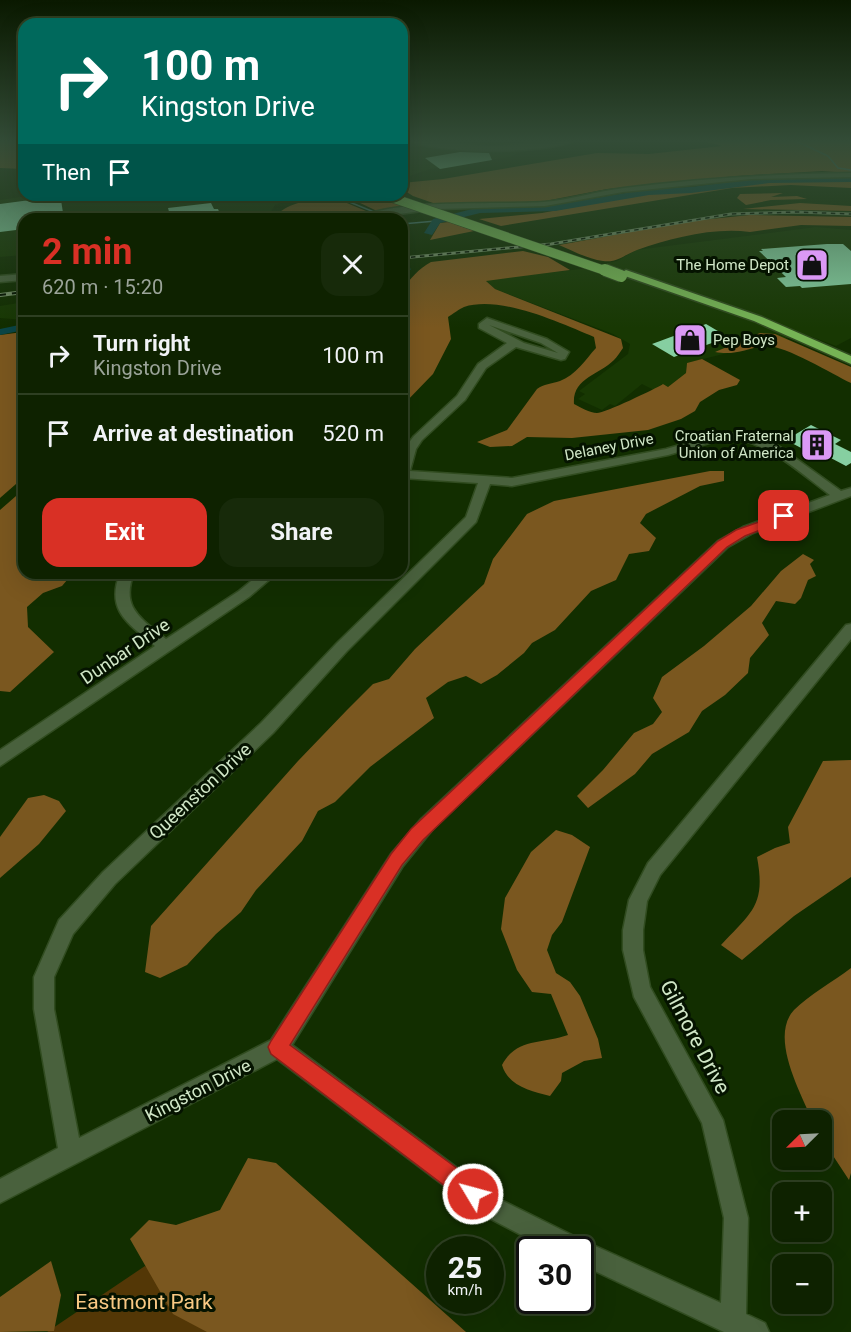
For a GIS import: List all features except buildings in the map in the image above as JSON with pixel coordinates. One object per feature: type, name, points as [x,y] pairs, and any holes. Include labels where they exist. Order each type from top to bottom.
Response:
[{"type":"highway","points":[[408,203],[624,275]]},
{"type":"highway","points":[[418,203],[805,340],[851,360]]},
{"type":"street","points":[[379,213],[438,207],[550,203]]},
{"type":"street","points":[[0,279],[18,278]]},
{"type":"street","points":[[493,322],[555,345],[564,352],[561,357],[554,357],[516,342],[486,330],[483,324],[493,322]]},
{"type":"street","points":[[408,456],[418,438],[461,398],[482,366],[516,342]]},
{"type":"street","name":"Delaney Drive","points":[[408,474],[512,482],[668,452],[715,438],[738,436],[763,442],[848,494]]},
{"type":"street","name":"Queenston Drive","points":[[71,1155],[44,1009],[44,977],[66,927],[109,878],[267,728],[342,647],[472,519],[484,480]]},
{"type":"street","name":"Kingston Drive","points":[[0,1191],[278,1047],[291,1030],[397,860],[427,824],[723,544],[748,530],[848,494]]},
{"type":"street","points":[[125,579],[121,588],[127,615],[166,647]]},
{"type":"street","name":"Dunbar Drive","points":[[0,759],[244,594],[263,579]]},
{"type":"street","name":"Gilmore Drive","points":[[733,1323],[736,1218],[712,1120],[640,990],[633,950],[633,930],[638,900],[654,868],[851,629]]},
{"type":"street","points":[[278,1047],[491,1207],[550,1236]]},
{"type":"street","points":[[594,1257],[756,1332]]},
{"type":"shaded area","points":[[0,203],[280,203],[275,205],[270,213],[18,213],[18,256],[0,257]]},
{"type":"shaded area","points":[[300,203],[347,203],[367,213],[279,213]]},
{"type":"shaded area","points":[[360,203],[396,203],[406,207],[377,211]]},
{"type":"shaded area","points":[[434,203],[498,203],[436,204]]},
{"type":"shaded area","points":[[594,203],[640,203],[501,226],[479,219],[542,213]]},
{"type":"shaded area","points":[[798,203],[851,206],[851,211],[743,209]]},
{"type":"shaded area","points":[[750,215],[851,217],[851,226],[801,225],[750,232],[707,232],[664,241],[608,261],[586,257],[559,245],[691,221]]},
{"type":"shaded area","points":[[449,222],[474,231],[430,240],[440,223]]},
{"type":"shaded area","points":[[816,227],[851,230],[851,338],[836,346],[804,334],[687,363],[686,373],[668,387],[662,384],[654,390],[642,384],[615,406],[610,404],[602,410],[578,399],[585,394],[579,391],[628,354],[630,344],[613,334],[495,289],[485,280],[581,269],[617,261],[636,250]]},
{"type":"shaded area","points":[[523,251],[548,257],[570,270],[486,281],[495,289],[621,339],[623,348],[614,360],[577,388],[574,404],[591,412],[602,412],[663,384],[668,387],[686,373],[687,363],[702,359],[740,380],[737,385],[719,390],[700,402],[695,411],[681,419],[648,430],[572,438],[527,437],[512,446],[490,447],[477,442],[507,430],[537,389],[560,381],[580,367],[596,348],[594,337],[530,312],[495,305],[479,304],[464,307],[448,317],[451,339],[433,374],[408,400],[408,283],[418,271],[431,262]]},
{"type":"shaded area","points":[[18,303],[18,320],[0,318],[0,306]]},
{"type":"shaded area","points":[[18,333],[18,482],[0,498],[0,335]]},
{"type":"shaded area","points":[[760,333],[775,334],[851,367],[851,383],[796,355],[774,347],[766,346],[729,353],[715,352]]},
{"type":"shaded area","points":[[710,471],[724,471],[724,481],[700,486],[646,514],[640,523],[656,538],[649,551],[629,554],[616,580],[591,591],[555,630],[532,643],[524,653],[497,675],[481,684],[466,676],[448,682],[426,698],[434,718],[370,767],[335,802],[318,811],[302,841],[256,890],[241,912],[216,934],[187,965],[160,978],[145,972],[151,926],[298,761],[347,710],[373,684],[389,679],[415,649],[484,584],[493,559],[527,514],[554,501]]},
{"type":"shaded area","points":[[18,494],[18,579],[68,579],[62,586],[43,593],[27,607],[28,627],[54,652],[10,692],[0,691],[0,510]]},
{"type":"shaded area","points":[[803,554],[814,560],[810,564],[816,576],[808,580],[801,598],[795,604],[776,601],[762,623],[769,635],[750,658],[748,673],[725,695],[702,711],[689,732],[652,754],[635,774],[588,808],[577,796],[603,770],[634,733],[653,724],[662,712],[653,698],[662,677],[704,646],[751,606],[781,571]]},
{"type":"shaded area","points":[[851,760],[851,877],[794,916],[742,960],[721,945],[754,907],[760,886],[757,857],[790,843],[788,827],[823,761]]},
{"type":"shaded area","points":[[44,795],[59,801],[66,811],[39,844],[0,878],[0,837],[28,798]]},
{"type":"shaded area","points":[[556,830],[572,835],[590,847],[562,922],[552,935],[547,950],[556,973],[570,982],[580,996],[598,1039],[602,1058],[584,1061],[562,1073],[561,1081],[550,1096],[528,1090],[515,1083],[509,1078],[502,1065],[508,1056],[522,1046],[568,1035],[551,994],[532,992],[517,970],[501,929],[505,898],[531,852]]},
{"type":"shaded area","points":[[851,968],[851,1173],[849,1180],[832,1154],[832,1110],[808,1110],[786,1050],[787,1021],[800,1004]]},
{"type":"shaded area","points":[[248,1158],[276,1163],[426,1296],[426,1314],[446,1314],[466,1332],[207,1332],[173,1314],[130,1239],[149,1220],[176,1225],[220,1210]]},
{"type":"shaded area","points":[[51,1261],[61,1295],[54,1331],[0,1332],[0,1297]]},
{"type":"green space","name":"Eastmont Park","points":[[145,1266],[236,1332],[47,1332]]},
{"type":"waterway","points":[[352,203],[374,212]]},
{"type":"waterway","points":[[429,233],[436,221],[480,210],[555,208],[583,203]]},
{"type":"waterway","points":[[408,223],[436,221]]},
{"type":"waterway","points":[[0,332],[18,328]]},
{"type":"railway","points":[[408,257],[551,244],[731,214],[798,212],[851,214]]},
{"type":"railway","points":[[0,295],[18,293]]},
{"type":"place","name":"The Home Depot","points":[[812,265]]},
{"type":"place","name":"Pep Boys","points":[[690,340]]},
{"type":"place","name":"Croatian Fraternal Union of America","points":[[817,445]]},
{"type":"route","points":[[473,1194],[278,1047],[406,846],[417,834],[723,544],[741,533],[784,516]]}]
